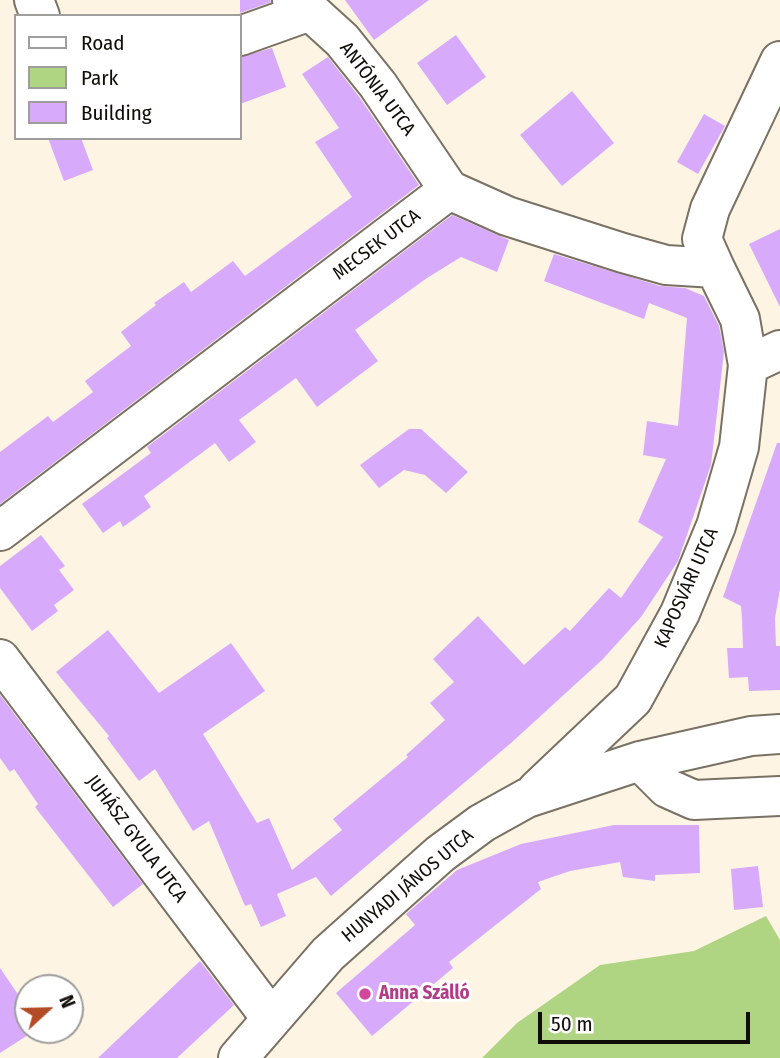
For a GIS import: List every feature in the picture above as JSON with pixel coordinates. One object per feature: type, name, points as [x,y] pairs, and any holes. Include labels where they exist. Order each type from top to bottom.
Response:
[{"type":"street","points":[[242,35],[301,5]]},
{"type":"street","name":"ANTÓNIA UTCA","points":[[301,5],[342,40],[378,85],[449,190]]},
{"type":"street","points":[[764,357],[740,319],[702,239],[710,209],[780,61]]},
{"type":"street","points":[[449,190],[507,216],[634,256],[667,265],[715,268]]},
{"type":"street","name":"MECSEK UTCA","points":[[0,531],[449,190]]},
{"type":"street","name":"KAPOSVÁRI UTCA","points":[[527,798],[634,699],[680,613],[716,526],[764,357]]},
{"type":"street","name":"JUHÁSZ GYULA UTCA","points":[[0,659],[271,1018]]},
{"type":"street","name":"HUNYADI JÁNOS UTCA","points":[[238,1058],[328,954],[440,855],[482,823],[527,798],[640,761],[751,736],[780,734]]},
{"type":"street","points":[[640,761],[667,788],[694,800],[780,796]]},
{"type":"green space","points":[[766,916],[780,940],[780,1058],[482,1058],[517,1023],[600,965],[694,951]]},
{"type":"building","points":[[240,0],[270,0],[271,2],[240,13]]},
{"type":"building","points":[[345,0],[429,0],[374,40]]},
{"type":"building","points":[[456,35],[486,77],[447,105],[417,63]]},
{"type":"building","points":[[272,48],[286,87],[242,103],[242,56]]},
{"type":"building","points":[[328,57],[360,98],[419,185],[0,504],[0,452],[48,416],[53,422],[93,392],[85,381],[131,346],[121,332],[156,305],[154,303],[184,282],[191,292],[233,261],[245,276],[352,197],[315,142],[339,128],[302,74]]},
{"type":"building","points":[[572,91],[614,143],[562,186],[520,135]]},
{"type":"building","points":[[704,114],[725,126],[698,174],[677,162]]},
{"type":"building","points":[[49,140],[82,140],[93,170],[64,181]]},
{"type":"building","points":[[452,215],[509,240],[497,272],[461,257],[427,278],[355,330],[378,361],[317,407],[296,378],[239,420],[256,442],[229,462],[215,443],[144,496],[151,507],[123,527],[120,521],[103,533],[82,504],[151,453],[147,447]]},
{"type":"building","points":[[780,229],[780,307],[749,244]]},
{"type":"building","points":[[554,254],[660,286],[685,288],[704,296],[719,326],[724,352],[711,465],[678,561],[641,617],[602,660],[511,743],[331,896],[316,877],[277,894],[286,916],[261,927],[251,904],[245,906],[209,821],[193,831],[155,769],[139,781],[107,738],[109,736],[56,672],[108,630],[159,693],[231,643],[265,691],[203,734],[257,823],[269,818],[292,870],[342,830],[333,819],[408,757],[406,755],[445,720],[430,703],[454,682],[433,659],[478,616],[524,665],[565,627],[570,631],[609,588],[621,598],[663,537],[638,522],[666,459],[643,455],[647,421],[678,426],[687,318],[649,303],[644,319],[544,281]]},
{"type":"building","points":[[409,429],[421,429],[468,472],[446,493],[425,475],[404,470],[379,488],[360,465]]},
{"type":"building","points":[[777,443],[780,443],[780,589],[775,618],[776,646],[780,646],[780,690],[749,691],[748,677],[729,678],[727,648],[743,648],[742,619],[741,606],[723,597]]},
{"type":"building","points":[[41,535],[65,566],[59,570],[74,590],[54,605],[58,611],[32,631],[0,588],[0,566]]},
{"type":"building","points":[[0,695],[143,884],[113,907],[35,807],[38,804],[14,769],[10,772],[0,758]]},
{"type":"building","points":[[614,825],[699,825],[700,873],[655,875],[655,881],[623,877],[620,862],[570,871],[538,882],[541,889],[449,962],[453,968],[372,1036],[336,993],[415,925],[406,914],[457,870],[521,844]]},
{"type":"building","points":[[758,866],[763,907],[734,910],[731,869]]},
{"type":"building","points":[[200,961],[234,1005],[177,1058],[98,1058]]},
{"type":"building","points":[[0,968],[14,988],[14,1044],[0,1053]]},
{"type":"place","name":"Anna Szálló","points":[[365,994]]}]
